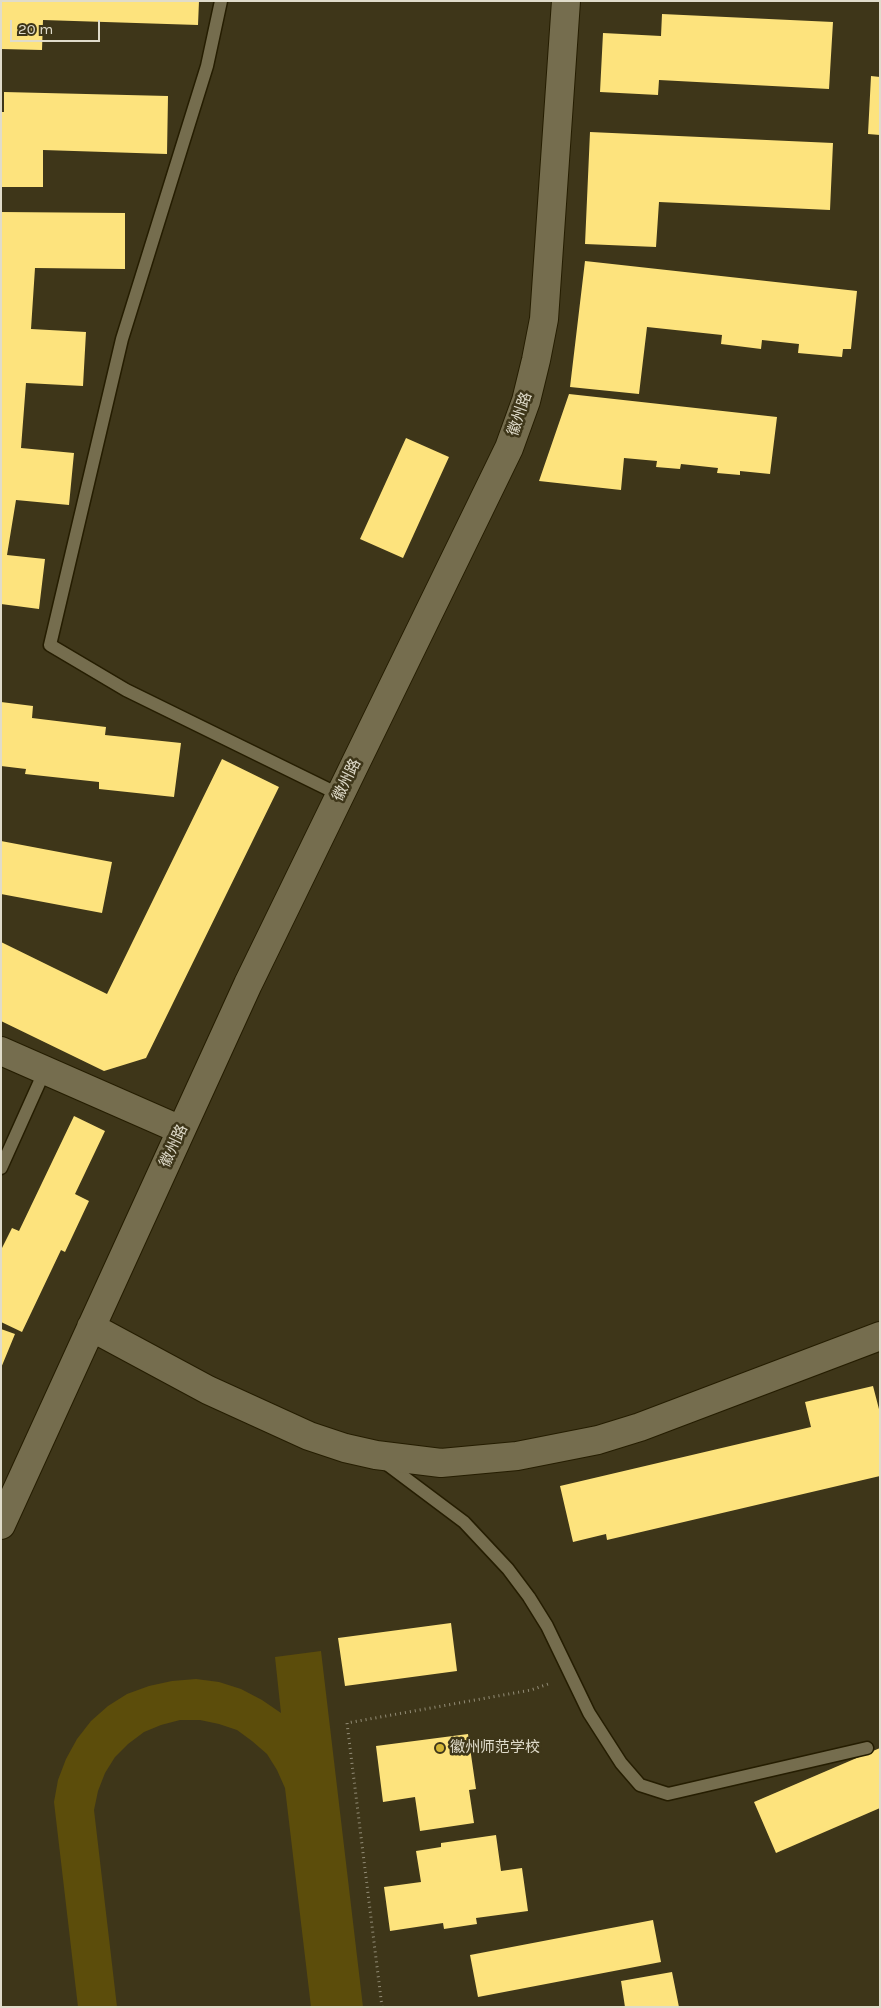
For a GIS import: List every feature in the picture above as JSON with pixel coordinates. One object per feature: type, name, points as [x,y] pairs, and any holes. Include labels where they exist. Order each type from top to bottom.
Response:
[{"type":"main road","name":"徽州路","points":[[1,1525],[248,984],[509,448],[526,401],[544,319],[566,1]]},
{"type":"main road","points":[[1,1051],[181,1130]]},
{"type":"main road","points":[[91,1327],[149,1360],[216,1394],[309,1436],[376,1456],[441,1463],[517,1456],[598,1440],[640,1427],[880,1336]]},
{"type":"lane","points":[[221,1],[207,66],[122,339],[50,645],[126,690],[340,794]]},
{"type":"lane","points":[[1,1168],[45,1070]]},
{"type":"lane","points":[[376,1456],[464,1522],[487,1545],[529,1597],[547,1626],[570,1676],[597,1726],[633,1778],[640,1785],[668,1794],[867,1748]]},
{"type":"path","points":[[382,2007],[347,1723],[532,1690],[570,1676]]},
{"type":"shaded area","points":[[321,1651],[363,2007],[311,2007],[285,1788],[267,1754],[237,1730],[200,1720],[180,1720],[144,1732],[128,1744],[115,1757],[105,1773],[98,1791],[94,1810],[117,2007],[78,2007],[54,1802],[58,1780],[66,1759],[77,1739],[91,1721],[108,1706],[127,1694],[149,1686],[172,1681],[196,1679],[219,1682],[241,1689],[281,1713],[275,1657]]},
{"type":"building","points":[[1,1],[199,1],[198,25],[43,20],[42,50],[1,49]]},
{"type":"building","points":[[662,14],[833,22],[829,89],[659,80],[658,95],[600,92],[603,33],[661,36]]},
{"type":"building","points":[[871,76],[880,77],[880,135],[868,134]]},
{"type":"building","points":[[4,92],[168,96],[167,154],[43,150],[43,187],[1,187],[1,112],[4,112]]},
{"type":"building","points":[[590,132],[833,143],[830,210],[659,202],[656,247],[585,244]]},
{"type":"building","points":[[1,212],[125,213],[125,269],[35,268],[31,329],[86,332],[83,386],[26,383],[21,448],[74,453],[69,505],[16,500],[7,555],[45,559],[39,609],[1,604]]},
{"type":"building","points":[[585,261],[857,291],[851,349],[843,349],[842,357],[798,353],[799,344],[762,340],[761,349],[721,344],[722,335],[647,327],[639,394],[570,387]]},
{"type":"building","points":[[569,394],[777,417],[770,474],[740,471],[740,475],[717,473],[718,468],[681,464],[680,469],[656,467],[657,461],[624,458],[621,490],[539,481]]},
{"type":"building","points":[[406,438],[449,457],[403,558],[360,539]]},
{"type":"building","points":[[1,702],[33,706],[32,718],[106,727],[105,735],[181,743],[174,797],[99,789],[99,782],[25,774],[26,769],[1,766]]},
{"type":"building","points":[[222,759],[279,787],[146,1058],[104,1071],[1,1021],[1,942],[107,994]]},
{"type":"building","points":[[1,841],[112,862],[102,913],[1,894]]},
{"type":"building","points":[[74,1116],[105,1131],[75,1194],[89,1201],[65,1252],[61,1250],[22,1332],[1,1322],[1,1250],[12,1228],[19,1231]]},
{"type":"building","points":[[1,1329],[15,1334],[1,1368]]},
{"type":"building","points":[[873,1386],[880,1413],[880,1476],[607,1540],[606,1534],[573,1542],[560,1486],[811,1427],[805,1402]]},
{"type":"building","points":[[451,1623],[457,1671],[345,1686],[338,1638]]},
{"type":"building","points":[[468,1734],[476,1789],[469,1790],[474,1823],[420,1831],[415,1797],[383,1802],[376,1746]]},
{"type":"building","points":[[880,1748],[880,1808],[776,1853],[754,1802]]},
{"type":"building","points":[[496,1835],[501,1871],[522,1868],[528,1911],[476,1918],[477,1924],[444,1929],[443,1923],[390,1931],[384,1887],[421,1882],[416,1851],[441,1847],[441,1843]]},
{"type":"building","points":[[653,1920],[661,1962],[478,1997],[470,1955]]},
{"type":"building","points":[[672,1972],[679,2007],[625,2007],[621,1981]]},
{"type":"place","name":"徽州师范学校","points":[[440,1748]]}]
